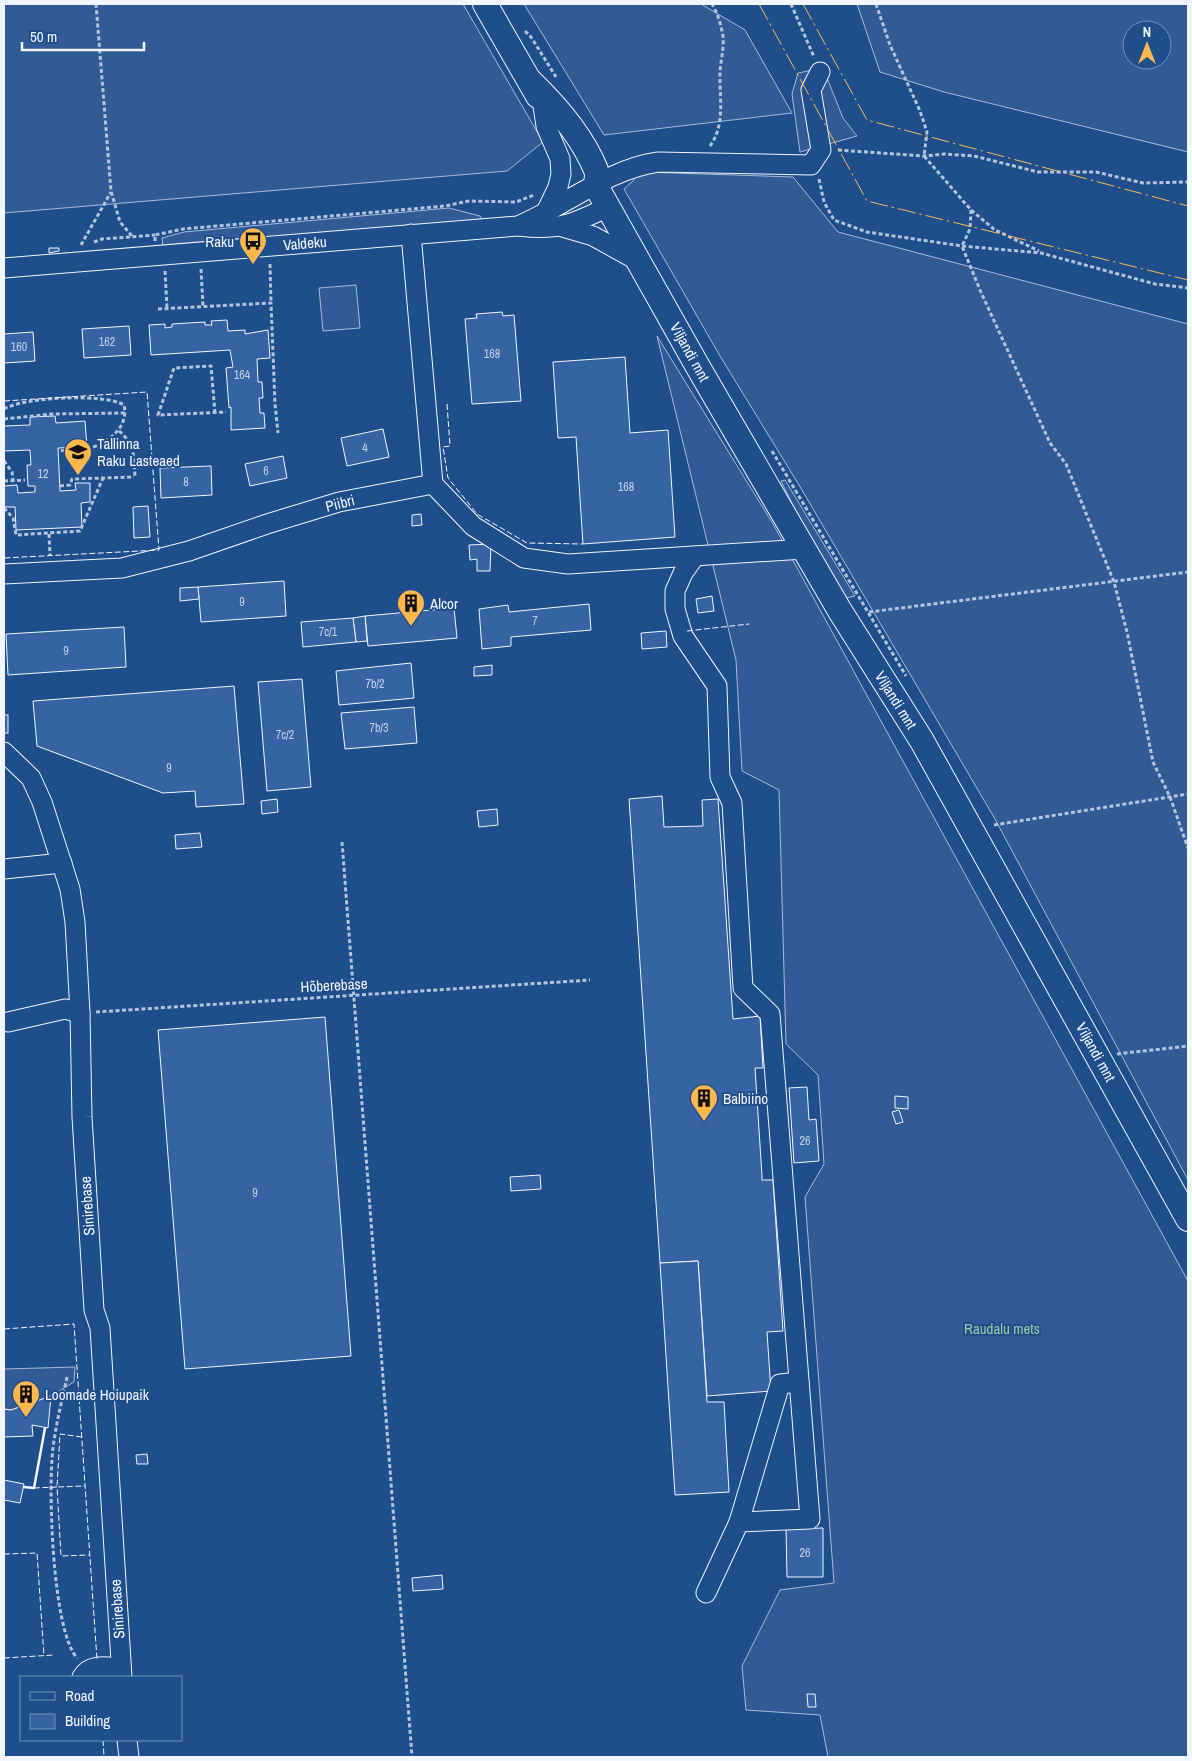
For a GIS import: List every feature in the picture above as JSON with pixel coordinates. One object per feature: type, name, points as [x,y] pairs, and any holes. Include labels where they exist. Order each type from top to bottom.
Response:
[{"type":"main road","name":"Viljandi mnt","points":[[485,4],[584,179],[596,186],[608,206],[840,611],[922,741],[1188,1219]]},
{"type":"main road","name":"Viljandi mnt","points":[[530,81],[555,105],[583,148],[597,172],[596,186]]},
{"type":"street","points":[[816,157],[811,90],[820,72]]},
{"type":"street","points":[[543,106],[546,126],[560,159],[561,174],[558,187],[545,214]]},
{"type":"street","name":"Valdeku","points":[[4,268],[518,226],[545,214],[624,170],[639,165],[658,162],[816,157]]},
{"type":"street","points":[[518,226],[545,229],[562,227],[608,206]]},
{"type":"street","points":[[562,227],[593,236],[640,263]]},
{"type":"street","points":[[411,234],[433,484],[473,526],[524,558],[568,564],[804,549]]},
{"type":"street","name":"Piibri","points":[[4,574],[122,568],[189,551],[339,502],[433,484]]},
{"type":"street","points":[[695,556],[683,573],[675,592],[675,609],[683,636],[717,686],[720,777],[732,803],[743,988],[770,1014],[810,1519],[739,1522]]},
{"type":"street","name":"Sinirebase","points":[[4,752],[31,778],[42,802],[70,889],[75,922],[80,1013],[82,1117],[94,1329],[121,1673]]},
{"type":"street","points":[[4,869],[62,863]]},
{"type":"street","points":[[8,1022],[65,1009],[80,1013]]},
{"type":"street","points":[[706,1593],[739,1522],[780,1384],[800,1382]]},
{"type":"street","points":[[87,1673],[121,1673]]},
{"type":"street","points":[[127,1741],[129,1757]]},
{"type":"path","points":[[96,4],[111,191],[120,222],[132,236]]},
{"type":"path","points":[[708,148],[717,136],[721,116],[720,71],[723,38],[718,15],[712,4]]},
{"type":"path","points":[[791,4],[820,72]]},
{"type":"path","points":[[876,4],[890,45],[920,111],[927,132],[924,156],[971,210],[995,230],[1041,252],[1155,284],[1188,288]]},
{"type":"path","points":[[1041,252],[962,246],[867,232],[834,220],[824,202],[816,157],[858,149],[924,156],[945,154],[974,156],[1038,172],[1096,172],[1143,183],[1188,182]]},
{"type":"path","points":[[80,247],[111,191]]},
{"type":"path","points":[[156,246],[155,235],[183,229],[445,206],[469,200],[516,202],[527,200],[542,191]]},
{"type":"path","points":[[971,210],[970,229],[962,246],[980,290],[1050,442],[1066,464],[1114,582],[1127,632],[1153,762],[1170,797],[1188,848]]},
{"type":"path","points":[[270,264],[275,404],[278,433]]},
{"type":"path","points":[[201,266],[203,306]]},
{"type":"path","points":[[165,269],[168,308]]},
{"type":"path","points":[[158,309],[271,303]]},
{"type":"path","points":[[215,413],[211,366],[174,368],[158,415],[215,413],[226,412]]},
{"type":"path","points":[[4,409],[12,403],[89,399],[119,402],[124,405],[126,413],[119,431],[90,448],[58,451]]},
{"type":"path","points":[[4,419],[52,414],[126,413]]},
{"type":"path","points":[[60,486],[70,485],[72,479],[135,477],[134,455],[128,439],[119,431]]},
{"type":"path","points":[[4,461],[12,472],[13,481]]},
{"type":"path","points":[[4,508],[13,518],[16,535],[80,531],[103,478]]},
{"type":"path","points":[[4,481],[24,480]]},
{"type":"path","points":[[869,612],[1188,572]]},
{"type":"path","points":[[994,825],[1188,794]]},
{"type":"path","points":[[342,842],[412,1757]]},
{"type":"path","name":"Hõberebase","points":[[80,1013],[156,1006],[590,980]]},
{"type":"path","points":[[1116,1054],[1188,1046]]},
{"type":"path","points":[[67,1377],[53,1448],[50,1488],[57,1593],[72,1652],[82,1663],[87,1673]]},
{"type":"shaded area","points":[[4,4],[463,4],[543,142],[507,171],[4,213]]},
{"type":"shaded area","points":[[524,4],[701,4],[745,30],[792,113],[604,135]]},
{"type":"shaded area","points":[[857,4],[1188,4],[1188,152],[944,92],[880,72]]},
{"type":"shaded area","points":[[823,68],[843,118],[857,136],[800,152],[792,94],[798,73]]},
{"type":"shaded area","points":[[644,172],[793,177],[838,232],[1188,324],[1188,1180],[995,819],[799,485],[720,356],[624,189],[634,180],[632,174]]},
{"type":"shaded area","points":[[449,208],[480,216],[483,221],[163,247],[162,238],[184,232]]},
{"type":"shaded area","points":[[356,285],[360,328],[323,331],[319,288]]},
{"type":"shaded area","name":"Raudalu mets","points":[[657,336],[773,524],[1188,1281],[1188,1757],[828,1757],[820,1715],[746,1710],[742,1666],[780,1590],[834,1583],[805,1197],[824,1164],[818,1075],[786,1044],[779,790],[742,771],[736,660]]},
{"type":"shaded area","points":[[785,480],[855,596],[846,598],[802,524],[781,481]]},
{"type":"shaded area","points":[[75,1367],[74,1382],[51,1396],[11,1410],[4,1409],[4,1369]]},
{"type":"building","points":[[49,248],[59,248],[59,251],[49,253]]},
{"type":"building","points":[[502,312],[503,316],[514,315],[521,401],[472,404],[465,319],[477,318],[476,314]]},
{"type":"building","points":[[227,320],[228,331],[245,330],[245,334],[268,330],[270,358],[257,359],[258,382],[262,382],[263,398],[259,398],[260,413],[264,413],[265,428],[231,430],[231,407],[229,408],[226,368],[233,367],[230,350],[151,355],[149,325],[165,324],[165,328],[172,327],[172,324],[205,322],[205,325],[212,325],[211,321]]},
{"type":"building","points":[[129,326],[131,355],[84,358],[82,329]]},
{"type":"building","points":[[33,332],[35,361],[4,363],[4,334]]},
{"type":"building","points":[[625,357],[630,433],[668,430],[675,537],[583,544],[576,437],[558,438],[553,362]]},
{"type":"building","points":[[55,416],[56,423],[85,421],[87,447],[58,448],[60,491],[76,490],[75,483],[90,483],[90,502],[81,503],[82,527],[16,530],[15,507],[4,507],[4,486],[17,485],[18,493],[35,492],[35,486],[28,486],[27,465],[31,465],[30,450],[4,451],[4,426],[30,425],[30,417]]},
{"type":"building","points":[[383,429],[389,457],[347,466],[341,438]]},
{"type":"building","points":[[283,456],[287,478],[250,486],[245,464]]},
{"type":"building","points":[[211,466],[212,495],[161,498],[160,468]]},
{"type":"building","points":[[148,506],[150,537],[134,538],[133,507]]},
{"type":"building","points":[[421,514],[422,525],[412,526],[412,515]]},
{"type":"building","points":[[491,544],[490,571],[477,571],[477,559],[470,560],[469,545]]},
{"type":"building","points":[[284,581],[286,616],[201,622],[198,587]]},
{"type":"building","points":[[198,587],[199,599],[180,601],[180,588]]},
{"type":"building","points":[[712,596],[714,611],[698,613],[696,599]]},
{"type":"building","points":[[589,604],[591,630],[511,637],[511,646],[482,649],[479,609],[508,605],[509,612]]},
{"type":"building","name":"Alcor","points":[[454,608],[457,638],[368,646],[365,616]]},
{"type":"building","points":[[365,616],[367,641],[356,642],[353,618]]},
{"type":"building","points":[[353,618],[356,642],[303,647],[301,622]]},
{"type":"building","points":[[124,627],[126,667],[8,675],[6,634]]},
{"type":"building","points":[[666,631],[667,647],[642,649],[641,633]]},
{"type":"building","points":[[411,663],[414,698],[339,705],[336,671]]},
{"type":"building","points":[[492,665],[492,675],[474,676],[474,667]]},
{"type":"building","points":[[302,679],[311,787],[267,791],[258,682]]},
{"type":"building","points":[[234,686],[244,804],[196,807],[195,791],[163,793],[37,746],[33,701]]},
{"type":"building","points":[[414,707],[417,743],[345,749],[341,713]]},
{"type":"building","points":[[4,715],[8,715],[8,733],[4,733]]},
{"type":"building","name":"Balbiino","points":[[662,796],[664,827],[703,826],[702,800],[718,799],[733,1019],[760,1016],[763,1068],[755,1068],[762,1180],[773,1180],[783,1331],[767,1332],[771,1391],[707,1396],[698,1261],[660,1263],[629,799]]},
{"type":"building","points":[[277,799],[278,812],[262,814],[261,801]]},
{"type":"building","points":[[497,809],[498,825],[479,827],[477,811]]},
{"type":"building","points":[[200,833],[202,847],[176,849],[175,835]]},
{"type":"building","points":[[325,1017],[351,1356],[185,1369],[158,1030]]},
{"type":"building","points":[[807,1087],[809,1120],[816,1119],[819,1161],[794,1163],[789,1088]]},
{"type":"building","points":[[895,1096],[908,1097],[908,1109],[895,1108]]},
{"type":"building","points":[[899,1110],[903,1122],[896,1124],[892,1112]]},
{"type":"building","points":[[540,1175],[541,1189],[511,1191],[510,1177]]},
{"type":"building","points":[[698,1261],[707,1402],[724,1402],[729,1492],[675,1495],[660,1263]]},
{"type":"building","name":"Loomade Hoiupaik","points":[[51,1396],[48,1428],[32,1425],[33,1436],[4,1437],[4,1409],[11,1410]]},
{"type":"building","points":[[147,1454],[148,1464],[137,1464],[136,1455]]},
{"type":"building","points":[[4,1480],[24,1484],[20,1503],[4,1500]]},
{"type":"building","points":[[823,1528],[823,1577],[787,1577],[786,1529]]},
{"type":"building","points":[[442,1575],[443,1589],[413,1591],[412,1578]]},
{"type":"building","points":[[807,1694],[815,1694],[816,1707],[808,1707]]},
{"type":"fence","points":[[4,401],[147,392],[159,550],[4,558]]},
{"type":"fence","points":[[447,404],[450,446],[443,447],[448,478],[477,514],[527,543],[583,544]]},
{"type":"fence","points":[[687,631],[749,624]]},
{"type":"fence","points":[[4,1329],[74,1324],[97,1660]]},
{"type":"fence","points":[[82,1437],[60,1434],[57,1487],[85,1486]]},
{"type":"fence","points":[[34,1488],[57,1487],[61,1556],[89,1555]]},
{"type":"fence","points":[[4,1554],[37,1553],[44,1656]]},
{"type":"fence","points":[[4,1658],[54,1655]]},
{"type":"fence","points":[[103,1741],[104,1757]]},
{"type":"wall","points":[[24,1487],[34,1488],[45,1428]]},
{"type":"power","points":[[759,4],[867,201],[1188,280]]},
{"type":"power","points":[[803,4],[867,120],[1188,206]]},
{"type":"place","name":"Raku","points":[[253,265]]},
{"type":"place","name":"Tallinna Raku Lasteaed","points":[[78,476]]},
{"type":"place","name":"Alcor","points":[[411,627]]},
{"type":"place","name":"Balbiino","points":[[704,1122]]},
{"type":"place","name":"Loomade Hoiupaik","points":[[26,1418]]}]
